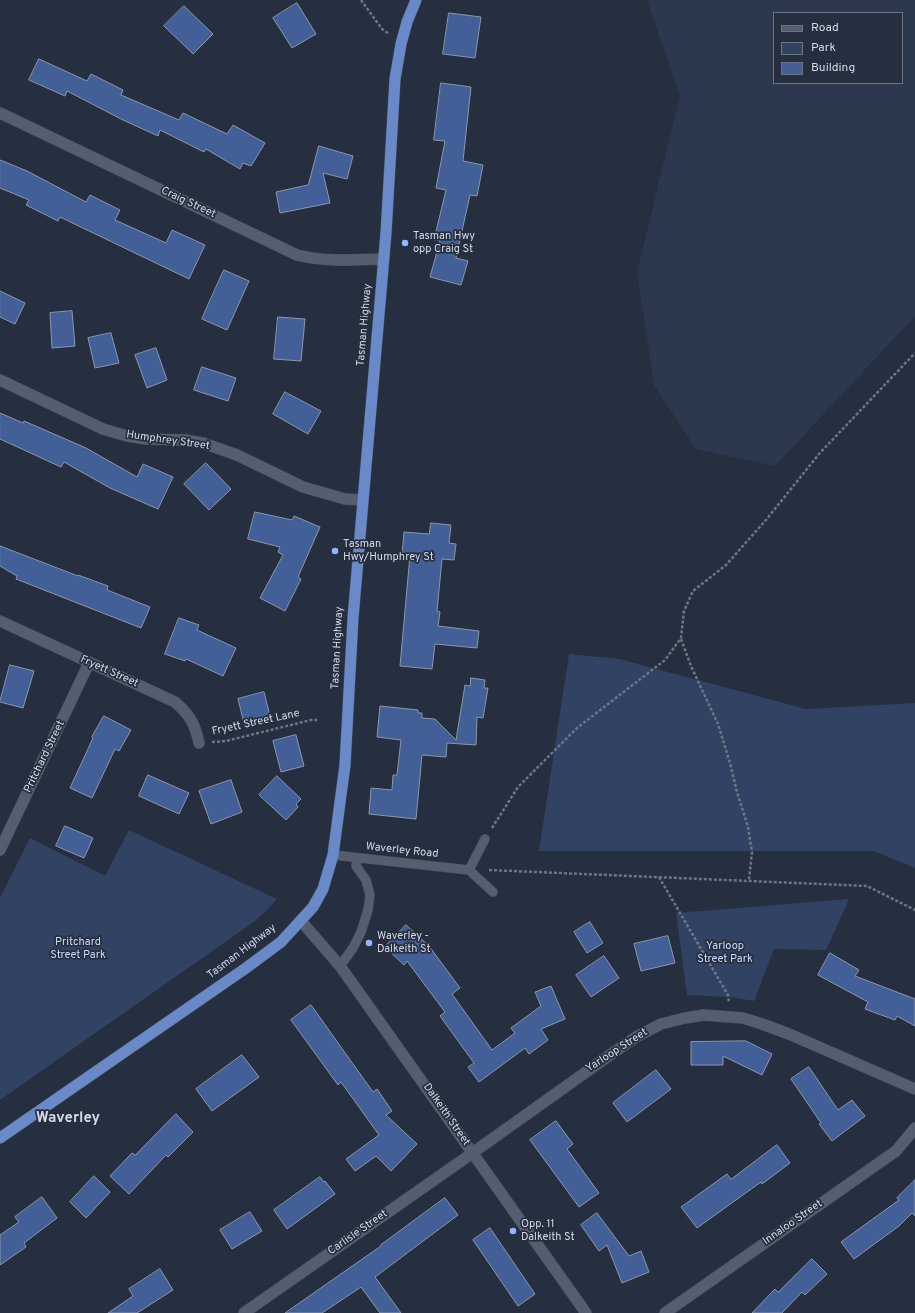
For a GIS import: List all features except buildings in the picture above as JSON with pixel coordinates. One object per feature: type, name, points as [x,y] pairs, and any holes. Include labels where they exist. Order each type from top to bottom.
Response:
[{"type":"highway","name":"Tasman Highway","points":[[0,1138],[246,968],[281,942],[301,922],[313,907],[323,889],[333,855],[345,764],[353,618],[384,259],[395,79],[401,44],[407,22],[416,0]]},
{"type":"street","name":"Craig Street","points":[[0,114],[297,254],[312,259],[329,260],[384,259]]},
{"type":"street","name":"Humphrey Street","points":[[0,380],[103,429],[146,440],[185,440],[203,443],[237,455],[303,487],[341,498],[362,500]]},
{"type":"street","name":"Fryett Street","points":[[0,621],[175,702],[190,717],[195,726],[199,743]]},
{"type":"street","name":"Pritchard Street","points":[[0,850],[89,663]]},
{"type":"street","name":"Dalkeith Street","points":[[301,922],[340,966],[586,1313]]},
{"type":"street","name":"Yarloop Street","points":[[472,1153],[636,1037],[661,1024],[704,1015],[743,1018],[762,1024],[915,1089]]},
{"type":"street","name":"Innaloo Street","points":[[666,1313],[896,1151],[915,1128]]},
{"type":"street","name":"Carlisle Street","points":[[244,1313],[472,1153]]},
{"type":"lane","points":[[485,838],[468,870],[493,892]]},
{"type":"lane","name":"Waverley Road","points":[[333,855],[468,870]]},
{"type":"lane","points":[[340,966],[354,948],[368,910],[370,895],[366,880],[356,866],[357,858]]},
{"type":"path","points":[[361,0],[382,29],[389,35]]},
{"type":"path","points":[[749,880],[752,852],[748,827],[736,792],[730,763],[718,724],[681,638],[684,611],[693,591],[726,565],[766,520],[819,454],[915,353]]},
{"type":"path","points":[[485,838],[518,787],[577,728],[665,660],[681,638]]},
{"type":"path","name":"Fryett Street Lane","points":[[199,743],[226,741],[311,720],[317,720]]},
{"type":"path","points":[[468,870],[749,880],[867,886],[915,910]]},
{"type":"path","points":[[659,877],[728,995],[729,1004]]},
{"type":"shaded area","points":[[647,0],[915,0],[915,316],[775,466],[696,449],[654,385],[637,272],[680,96]]},
{"type":"green space","points":[[569,654],[619,659],[806,709],[915,703],[915,868],[874,851],[539,851]]},
{"type":"green space","name":"Pritchard Street Park","points":[[129,830],[277,899],[255,921],[0,1100],[0,898],[30,838],[105,876]]},
{"type":"green space","name":"Yarloop Street Park","points":[[849,899],[826,950],[774,949],[754,1001],[731,997],[687,995],[676,913]]},
{"type":"place","name":"Tasman Hwy opp Craig St","points":[[405,243]]},
{"type":"place","name":"Tasman Hwy/Humphrey St","points":[[335,551]]},
{"type":"place","name":"Waverley - Dalkeith St","points":[[369,943]]},
{"type":"place","name":"Opp. 11 Dalkeith St","points":[[513,1231]]},
{"type":"district","name":"Waverley","points":[[68,1119]]}]
